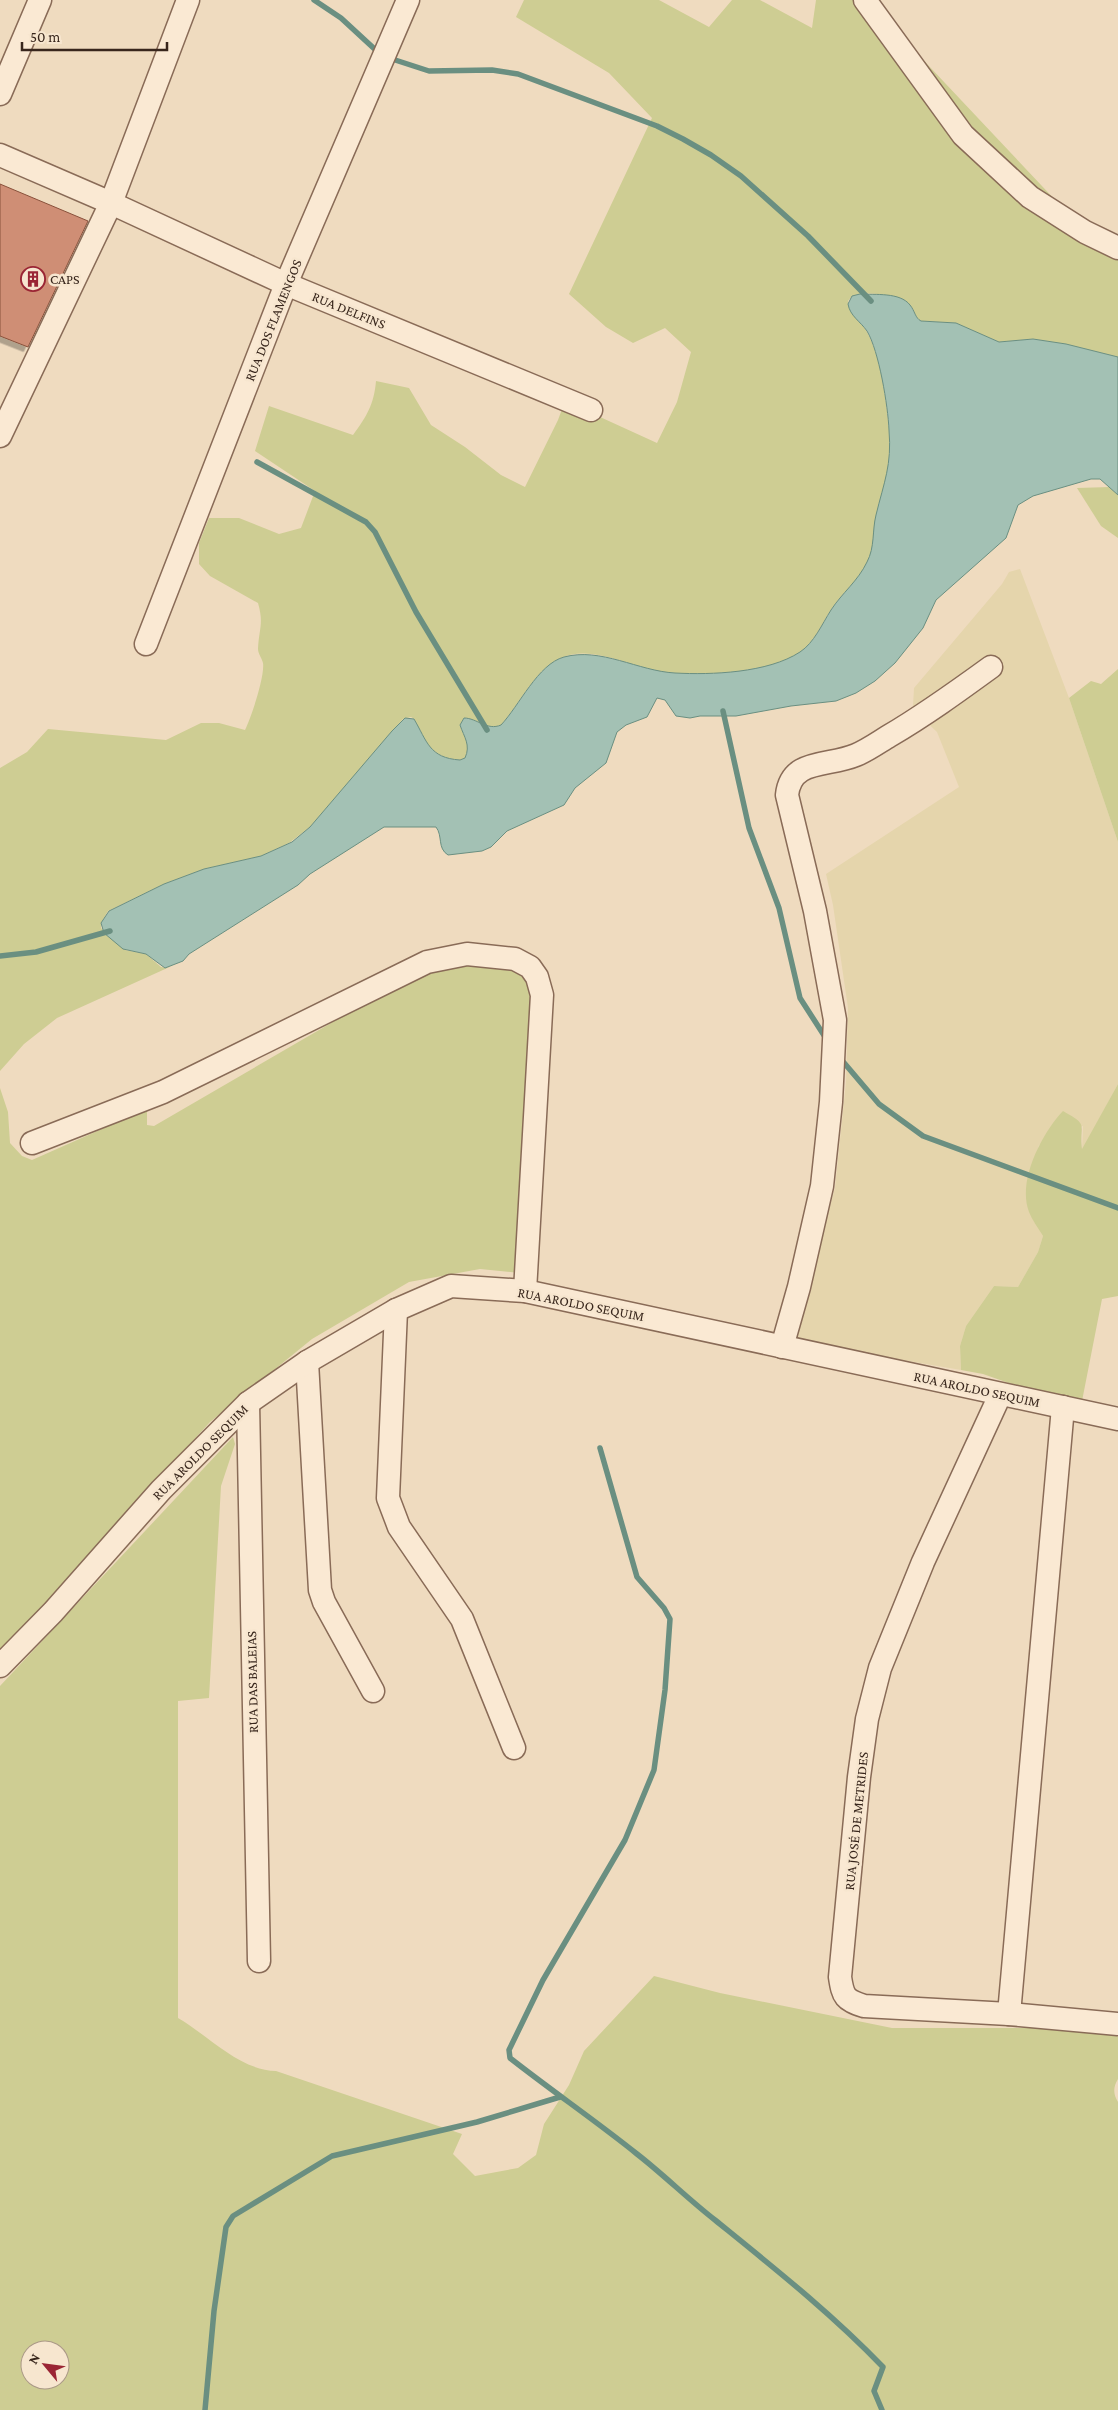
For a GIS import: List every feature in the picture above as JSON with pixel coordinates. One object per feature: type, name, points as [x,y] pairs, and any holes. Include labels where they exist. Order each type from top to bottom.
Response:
[{"type":"street","points":[[0,94],[40,0]]},
{"type":"street","points":[[0,436],[111,203],[188,0]]},
{"type":"street","name":"RUA DOS FLAMENGOS","points":[[146,644],[286,284],[408,0]]},
{"type":"street","points":[[865,0],[963,135],[1030,197],[1085,232],[1118,248]]},
{"type":"street","name":"RUA DELFINS","points":[[0,155],[111,203],[286,284],[591,410]]},
{"type":"street","points":[[782,1346],[799,1287],[822,1186],[831,1102],[835,1020],[815,911],[787,795],[788,782],[797,772],[808,767],[839,761],[857,755],[933,710],[992,667]]},
{"type":"street","points":[[32,1143],[163,1092],[427,962],[467,954],[515,959],[530,967],[537,978],[542,994],[525,1291]]},
{"type":"street","name":"RUA AROLDO SEQUIM","points":[[0,1666],[53,1612],[161,1490],[248,1403],[307,1362],[396,1310],[451,1286],[525,1291],[1118,1419]]},
{"type":"street","points":[[396,1310],[388,1498],[399,1527],[462,1618],[514,1748]]},
{"type":"street","points":[[307,1362],[320,1590],[324,1602],[373,1691]]},
{"type":"street","name":"RUA JOSÉ DE METRIDES","points":[[1000,1395],[923,1562],[880,1668],[868,1718],[859,1778],[840,1978],[842,1994],[850,2001],[864,2006],[1009,2014],[1118,2024]]},
{"type":"street","name":"RUA DAS BALEIAS","points":[[248,1403],[259,1961]]},
{"type":"street","points":[[1009,2014],[1063,1407]]},
{"type":"shaded area","points":[[524,0],[659,0],[709,27],[732,0],[760,0],[812,28],[816,0],[872,0],[912,48],[1075,221],[1118,242],[1118,357],[1066,344],[1033,339],[999,342],[956,323],[921,321],[910,306],[890,296],[866,293],[852,296],[848,301],[849,306],[865,328],[876,354],[886,405],[890,450],[875,538],[868,561],[858,577],[833,606],[809,644],[803,650],[790,658],[773,664],[752,669],[708,674],[687,674],[653,670],[595,655],[583,654],[561,658],[551,663],[535,679],[501,725],[491,726],[464,718],[460,725],[466,741],[467,753],[465,758],[460,760],[450,759],[435,752],[426,741],[414,719],[411,717],[403,719],[310,827],[289,843],[261,856],[204,869],[164,884],[108,911],[101,923],[101,928],[125,950],[146,954],[161,967],[166,968],[174,965],[57,1018],[24,1044],[0,1071],[0,768],[27,752],[48,729],[166,740],[201,723],[219,723],[245,730],[257,697],[263,669],[258,649],[261,621],[260,610],[258,603],[210,576],[199,564],[199,543],[209,518],[239,518],[279,534],[301,528],[315,491],[255,451],[269,406],[353,435],[369,410],[374,396],[376,381],[409,388],[431,425],[465,447],[501,475],[525,487],[558,420],[565,401],[657,443],[677,402],[691,352],[665,328],[633,343],[606,327],[569,294],[652,118],[609,73],[516,17]]},
{"type":"shaded area","points":[[860,294],[887,295],[900,298],[910,305],[917,318],[921,321],[956,323],[999,342],[1033,339],[1066,344],[1118,357],[1118,495],[1100,479],[1091,479],[1033,496],[1018,505],[1006,538],[936,600],[923,628],[895,663],[875,681],[856,693],[836,701],[791,706],[736,716],[700,716],[690,718],[676,716],[665,700],[657,698],[647,717],[626,725],[617,732],[606,763],[575,788],[564,805],[507,831],[491,847],[482,851],[448,855],[442,849],[436,827],[384,827],[310,874],[298,885],[189,954],[183,961],[165,968],[146,954],[123,949],[104,933],[101,923],[109,911],[164,884],[204,869],[261,856],[292,842],[310,827],[405,718],[414,719],[426,741],[435,752],[450,759],[460,760],[465,758],[467,753],[466,741],[460,725],[464,718],[491,726],[501,725],[537,677],[555,661],[564,657],[592,655],[661,671],[705,674],[739,671],[772,664],[787,659],[805,648],[814,638],[831,610],[859,575],[870,556],[875,521],[888,464],[890,442],[888,420],[879,365],[867,331],[853,315],[848,304],[852,296]]},
{"type":"shaded area","points":[[1110,487],[1118,495],[1118,538],[1101,526],[1077,488]]},
{"type":"shaded area","points":[[1020,569],[1069,698],[1118,842],[1118,1084],[1082,1151],[1083,1126],[1039,1145],[1026,1189],[1033,1220],[1043,1236],[1038,1252],[1018,1287],[994,1286],[966,1326],[960,1346],[961,1370],[792,1341],[835,1188],[846,1082],[848,1008],[833,905],[826,874],[959,787],[937,732],[913,706],[914,688],[1002,584],[1009,572]]},
{"type":"shaded area","points":[[1118,669],[1118,842],[1069,698],[1091,681],[1101,684]]},
{"type":"shaded area","points":[[500,964],[539,982],[520,1273],[480,1269],[409,1282],[312,1339],[210,1422],[0,1653],[0,1088],[8,1112],[10,1143],[22,1156],[32,1160],[147,1109],[147,1125],[154,1126],[369,1001],[444,967]]},
{"type":"shaded area","points":[[1118,1084],[1118,1296],[1102,1299],[1082,1401],[1020,1387],[983,1374],[961,1370],[960,1346],[966,1326],[994,1286],[1018,1287],[1038,1252],[1043,1236],[1029,1212],[1026,1200],[1026,1186],[1029,1172],[1040,1144],[1063,1111],[1077,1120],[1082,1126],[1082,1149]]},
{"type":"shaded area","points":[[233,1437],[235,1444],[221,1486],[209,1698],[178,1701],[178,2018],[225,2051],[249,2065],[276,2071],[462,2134],[453,2154],[475,2176],[518,2168],[536,2155],[544,2124],[569,2085],[584,2051],[654,1976],[720,1993],[892,2028],[1107,2028],[1118,2037],[1118,2079],[1114,2090],[1118,2102],[1118,2410],[0,2410],[0,1686]]},
{"type":"building","name":"CAPS","points":[[0,184],[88,221],[28,347],[0,336]]},
{"type":"waterway","points":[[314,0],[341,18],[380,54]]},
{"type":"waterway","points":[[389,58],[429,71],[492,70],[518,74],[657,126],[683,139],[711,155],[741,176],[808,236],[871,301]]},
{"type":"waterway","points":[[257,462],[366,522],[375,532],[416,612],[487,730]]},
{"type":"waterway","points":[[723,711],[749,828],[779,908],[800,998],[827,1040]]},
{"type":"waterway","points":[[0,956],[36,952],[110,931]]},
{"type":"waterway","points":[[840,1058],[879,1104],[923,1136],[1118,1208]]},
{"type":"waterway","points":[[600,1448],[637,1577],[664,1608],[670,1619],[665,1690],[654,1770],[625,1840],[543,1980],[509,2050],[510,2058],[647,2162],[843,2328],[883,2367],[874,2391],[882,2410]]},
{"type":"waterway","points":[[205,2410],[214,2311],[226,2227],[233,2216],[332,2156],[477,2122],[560,2097]]},
{"type":"place","name":"CAPS","points":[[33,279]]}]
